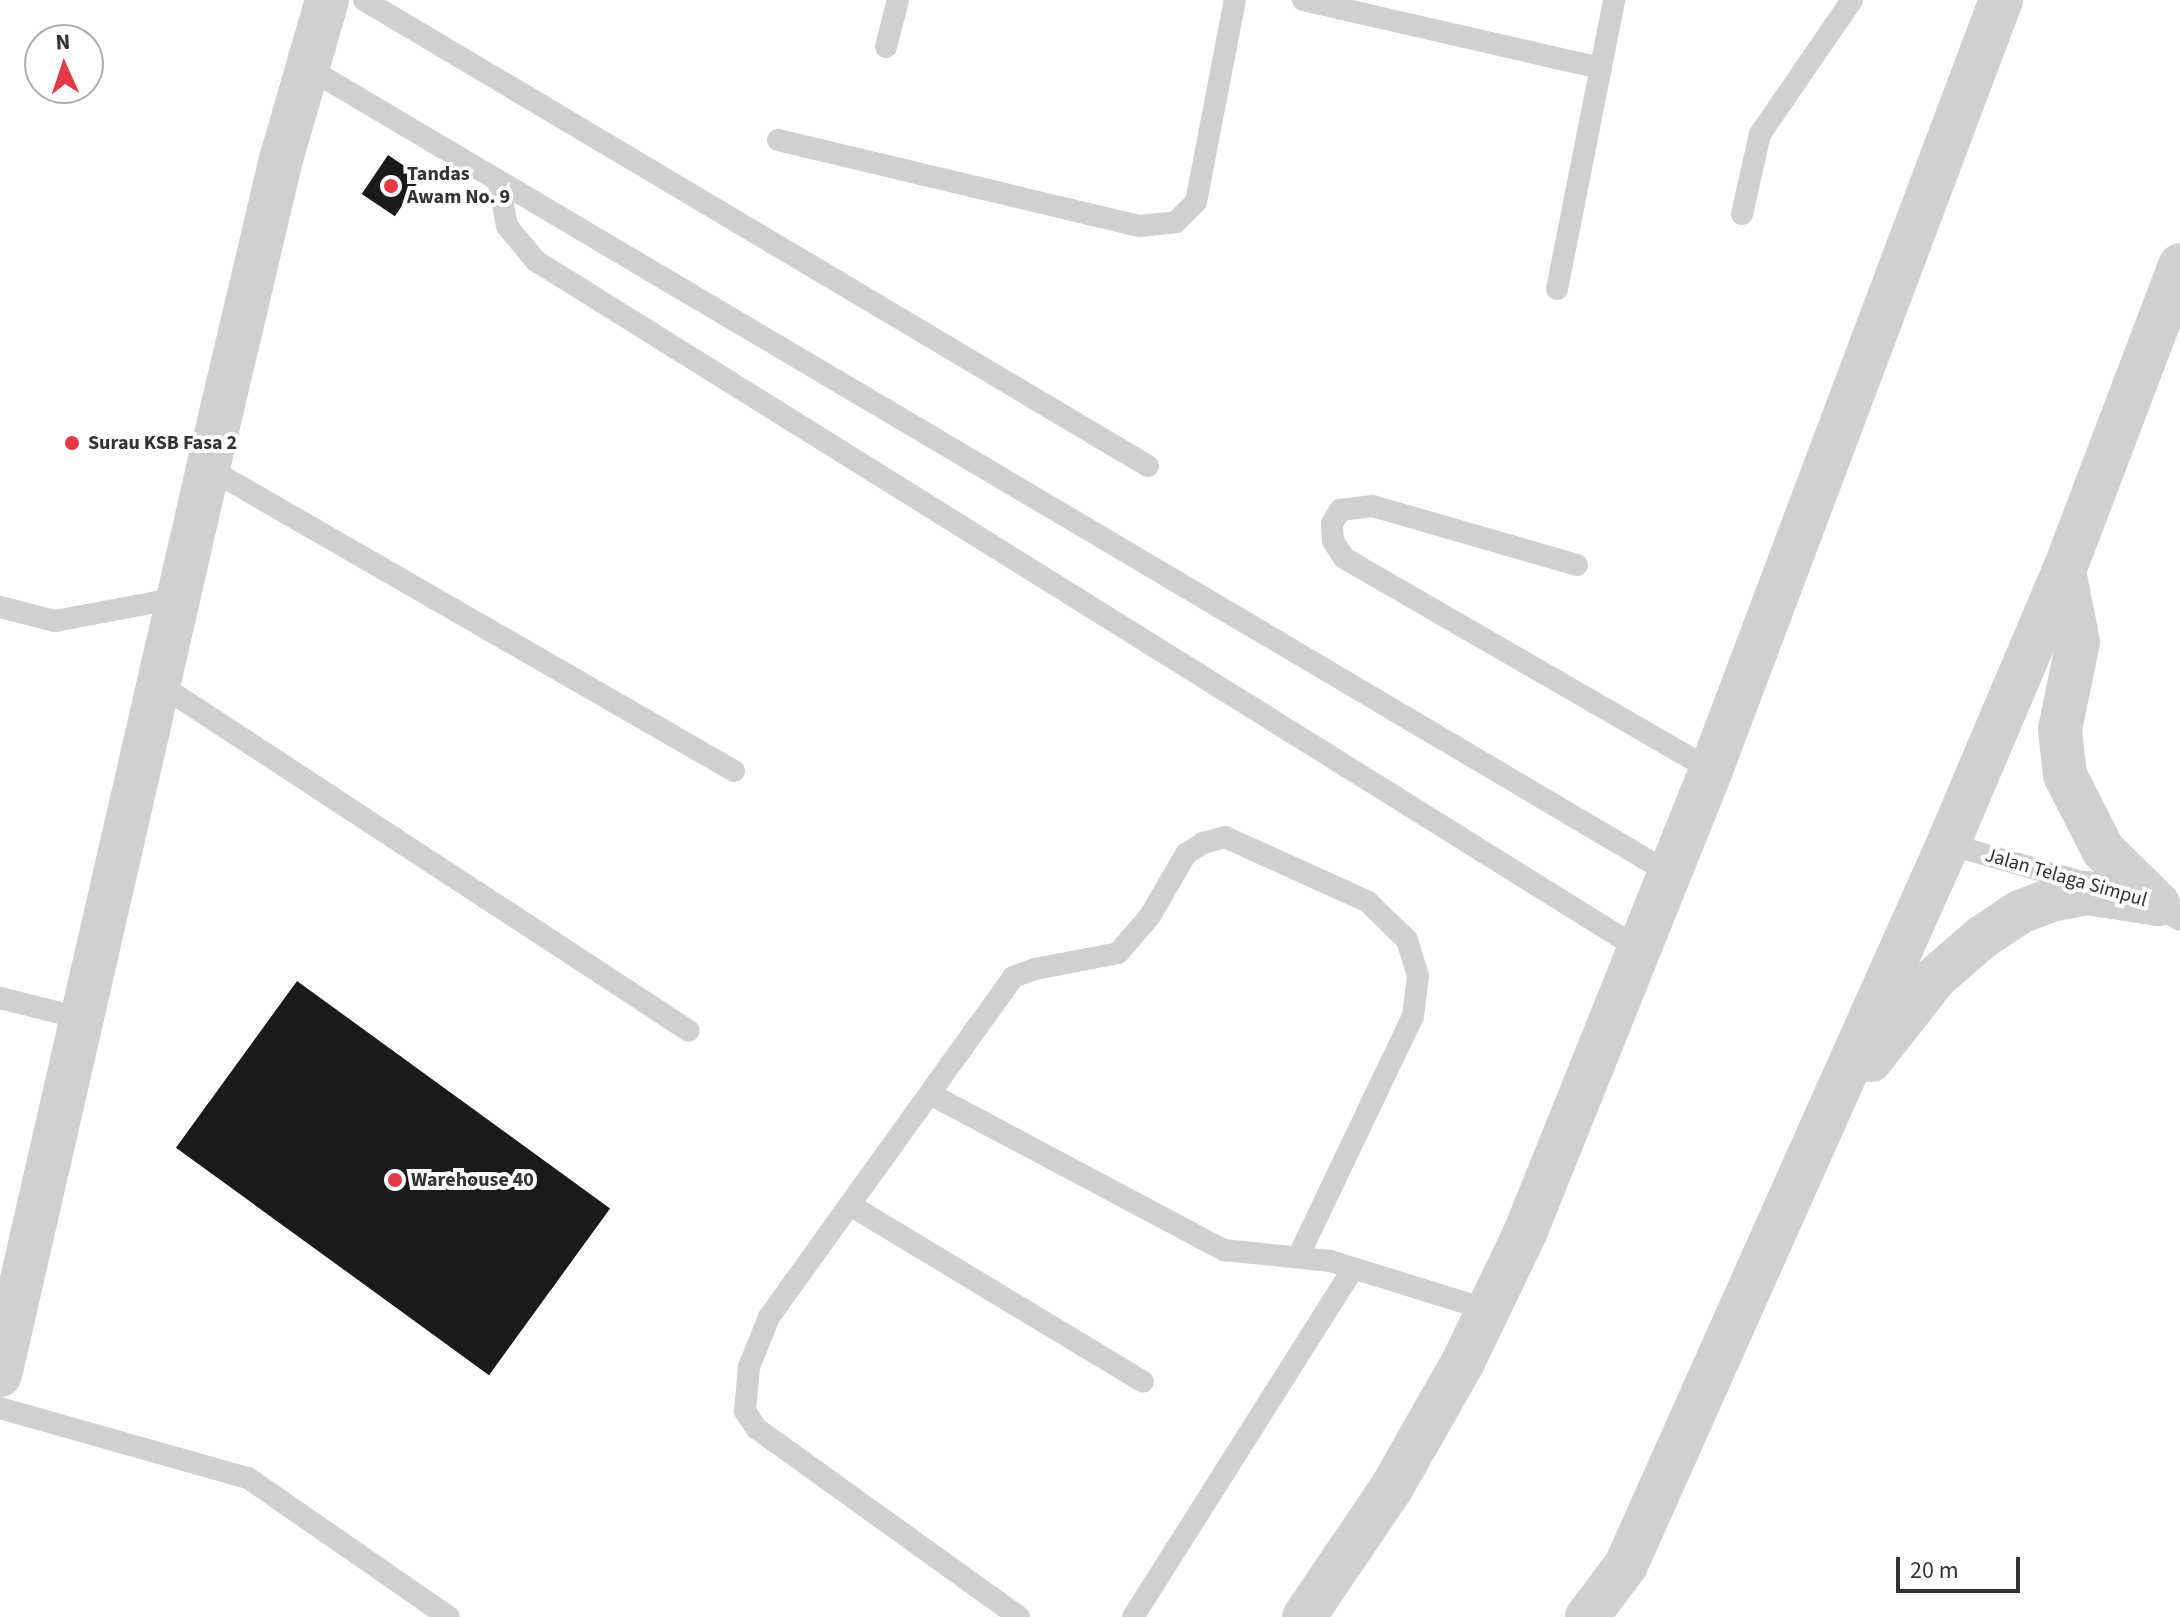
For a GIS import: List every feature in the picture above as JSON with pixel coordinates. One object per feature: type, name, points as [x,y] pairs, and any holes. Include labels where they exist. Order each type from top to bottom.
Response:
[{"type":"street","points":[[0,1375],[80,1018],[282,156],[327,0]]},
{"type":"street","points":[[1304,1617],[1392,1487],[1488,1310],[1525,1233],[1711,770],[2001,0]]},
{"type":"street","points":[[1587,1617],[1626,1565],[1948,844],[2064,571],[2180,265]]},
{"type":"street","points":[[2064,571],[2078,642],[2060,729],[2065,775],[2103,850],[2169,912]]},
{"type":"street","points":[[1826,1120],[1935,978],[1981,938],[2020,912],[2051,900],[2087,893],[2169,912]]},
{"type":"lane","points":[[364,0],[1148,466]]},
{"type":"lane","points":[[886,47],[898,0]]},
{"type":"lane","points":[[778,140],[1140,226],[1176,222],[1196,202],[1235,0]]},
{"type":"lane","points":[[1303,0],[1601,68]]},
{"type":"lane","points":[[1557,289],[1614,0]]},
{"type":"lane","points":[[1742,214],[1760,134],[1852,0]]},
{"type":"lane","points":[[308,68],[1669,873]]},
{"type":"lane","points":[[499,183],[507,226],[536,261],[1639,949]]},
{"type":"lane","points":[[208,468],[734,771]]},
{"type":"lane","points":[[1577,565],[1373,506],[1340,510],[1332,524],[1333,541],[1344,558],[1711,770]]},
{"type":"lane","points":[[0,607],[55,621],[178,598]]},
{"type":"lane","points":[[159,684],[689,1031]]},
{"type":"lane","points":[[1019,1617],[757,1429],[745,1411],[749,1367],[769,1317],[932,1095],[1013,977],[1035,969],[1118,953],[1150,916],[1186,854],[1203,843],[1225,837],[1368,902],[1407,940],[1418,976],[1413,1016],[1298,1257]]},
{"type":"lane","name":"Jalan Telaga Simpul","points":[[1948,844],[2169,912]]},
{"type":"lane","points":[[0,998],[80,1018]]},
{"type":"lane","points":[[932,1095],[1224,1250],[1298,1257],[1354,1268],[1488,1310]]},
{"type":"lane","points":[[850,1205],[1143,1382]]},
{"type":"lane","points":[[1133,1617],[1354,1268]]},
{"type":"lane","points":[[0,1408],[248,1478],[449,1617]]},
{"type":"building","name":"Tandas Awam No. 9","points":[[388,155],[421,177],[395,216],[362,194]]},
{"type":"building","name":"Warehouse 40","points":[[297,981],[610,1208],[489,1375],[176,1148]]},
{"type":"place","name":"Tandas Awam No. 9","points":[[391,186]]},
{"type":"place","name":"Surau KSB Fasa 2","points":[[72,443]]},
{"type":"place","name":"Warehouse 40","points":[[395,1180]]}]
